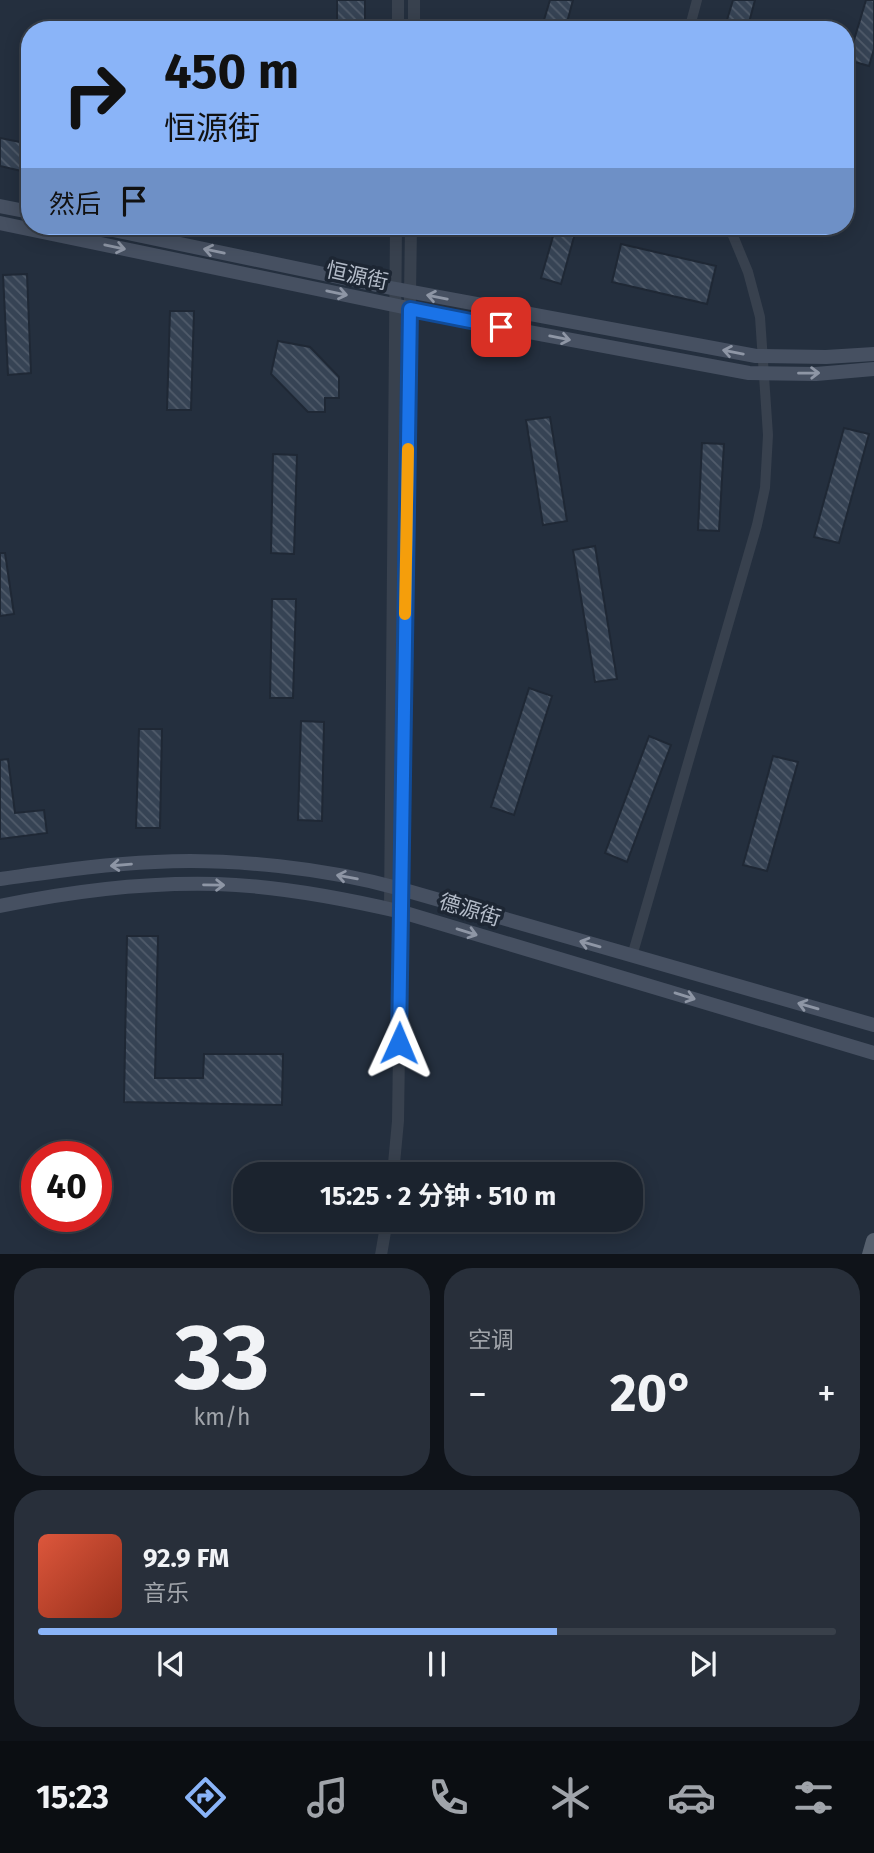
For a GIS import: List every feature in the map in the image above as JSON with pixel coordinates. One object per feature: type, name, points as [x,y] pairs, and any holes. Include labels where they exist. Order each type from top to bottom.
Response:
[{"type":"main road","points":[[0,206],[21,210]]},
{"type":"main road","name":"恒源街","points":[[0,223],[21,227]]},
{"type":"main road","name":"恒源街","points":[[58,235],[410,309],[749,373],[816,374],[874,369]]},
{"type":"main road","name":"恒源街","points":[[137,235],[410,292],[764,356],[826,357],[874,354]]},
{"type":"main road","name":"德源街","points":[[0,879],[140,863],[197,861],[351,877],[396,887],[874,1025]]},
{"type":"main road","name":"德源街","points":[[0,906],[129,886],[218,884],[360,902],[874,1053]]},
{"type":"street","points":[[398,0],[398,21]]},
{"type":"street","points":[[414,0],[414,21]]},
{"type":"street","points":[[691,21],[697,0]]},
{"type":"street","points":[[394,1162],[398,1121],[396,235]]},
{"type":"street","points":[[396,887],[411,235]]},
{"type":"street","points":[[632,956],[757,525],[765,488],[768,435],[760,317],[756,296],[732,235]]},
{"type":"street","points":[[381,1254],[385,1232]]},
{"type":"building","points":[[337,0],[365,0],[365,21],[337,21]]},
{"type":"building","points":[[550,0],[573,0],[567,21],[544,21]]},
{"type":"building","points":[[733,0],[755,0],[749,21],[727,21]]},
{"type":"building","points":[[866,0],[874,0],[874,49],[869,66],[854,62],[854,40]]},
{"type":"building","points":[[0,138],[21,142],[21,171],[0,166]]},
{"type":"building","points":[[553,235],[575,235],[561,284],[541,278]]},
{"type":"building","points":[[621,244],[716,266],[707,304],[612,282]]},
{"type":"building","points":[[27,274],[31,373],[8,375],[3,275]]},
{"type":"building","points":[[170,311],[194,311],[191,410],[167,410]]},
{"type":"building","points":[[278,341],[310,347],[339,377],[339,398],[325,398],[325,412],[308,412],[271,374]]},
{"type":"building","points":[[550,417],[567,521],[543,525],[526,420]]},
{"type":"building","points":[[844,428],[869,434],[839,543],[814,537]]},
{"type":"building","points":[[702,443],[724,444],[719,531],[698,530]]},
{"type":"building","points":[[273,454],[297,455],[294,554],[271,553]]},
{"type":"building","points":[[595,546],[617,679],[595,682],[573,550]]},
{"type":"building","points":[[0,553],[5,553],[14,614],[0,616]]},
{"type":"building","points":[[272,599],[296,599],[293,698],[270,698]]},
{"type":"building","points":[[529,688],[552,696],[514,815],[491,807]]},
{"type":"building","points":[[301,721],[324,722],[322,821],[298,820]]},
{"type":"building","points":[[139,729],[162,729],[160,828],[136,828]]},
{"type":"building","points":[[649,736],[671,745],[627,862],[605,853]]},
{"type":"building","points":[[773,756],[798,762],[767,871],[743,865]]},
{"type":"building","points":[[8,759],[15,813],[44,810],[47,833],[0,839],[0,760]]},
{"type":"building","points":[[127,936],[158,936],[155,1078],[203,1078],[204,1054],[283,1054],[282,1105],[124,1102]]},
{"type":"slow traffic","points":[[405,614],[408,449]]},
{"type":"route","points":[[399,1043],[410,309],[501,327]]}]
